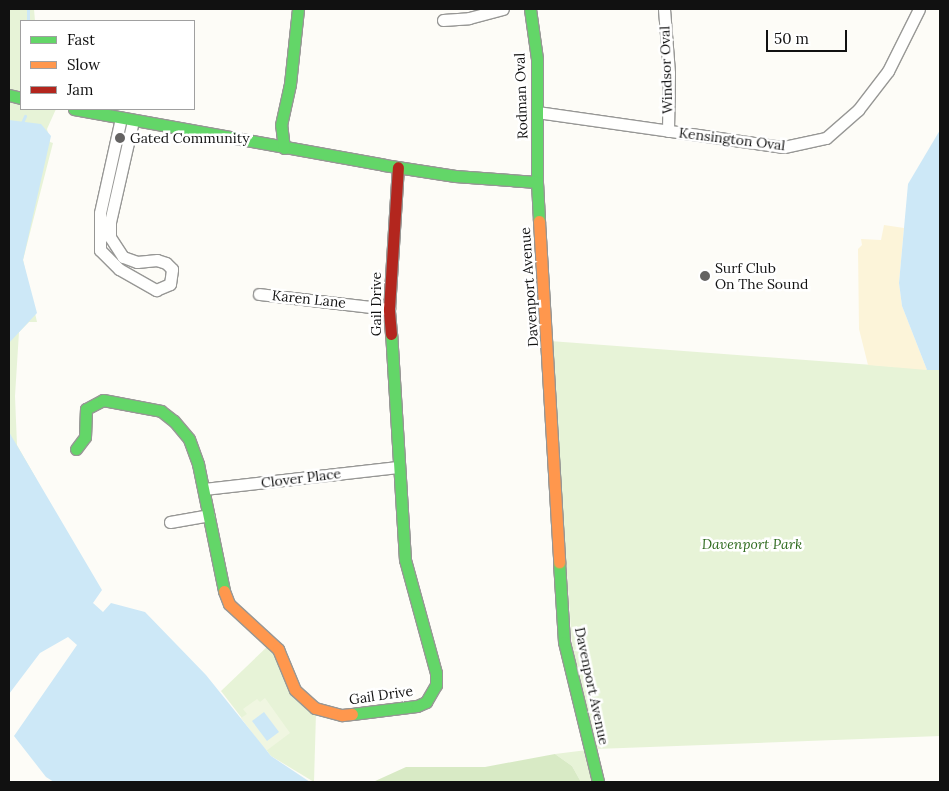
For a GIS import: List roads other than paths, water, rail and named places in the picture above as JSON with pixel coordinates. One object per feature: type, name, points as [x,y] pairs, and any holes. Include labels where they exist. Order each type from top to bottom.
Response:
[{"type":"street","points":[[284,148],[281,125],[290,84],[298,9]]},
{"type":"street","points":[[443,20],[470,18],[503,9]]},
{"type":"street","name":"Rodman Oval","points":[[530,9],[537,59],[537,182]]},
{"type":"street","name":"Windsor Oval","points":[[664,9],[669,73],[668,131]]},
{"type":"street","name":"Kensington Oval","points":[[537,112],[784,147],[826,138],[858,110],[888,71],[919,9]]},
{"type":"street","points":[[79,110],[398,167],[537,182]]},
{"type":"street","points":[[122,118],[100,213],[100,250],[119,270],[156,290],[170,284],[172,269],[166,262],[157,260],[137,262],[123,257],[110,237],[110,222],[134,121]]},
{"type":"street","name":"Gail Drive","points":[[76,449],[85,437],[86,409],[103,400],[161,411],[174,420],[189,439],[204,489],[223,589],[229,604],[250,624],[269,638],[278,650],[295,690],[307,703],[332,714],[342,715],[417,706],[432,695],[436,673],[405,560],[398,467],[389,309],[398,167]]},
{"type":"street","name":"Davenport Avenue","points":[[537,182],[564,642],[598,782]]},
{"type":"street","name":"Karen Lane","points":[[259,294],[389,309]]},
{"type":"street","name":"Clover Place","points":[[204,489],[398,467]]},
{"type":"street","points":[[170,522],[208,515]]},
{"type":"water","points":[[9,120],[41,124],[51,136],[23,260],[37,313],[9,343]]},
{"type":"water","points":[[940,130],[940,370],[927,370],[902,306],[899,283],[908,184]]},
{"type":"water","points":[[9,432],[102,590],[93,603],[103,612],[111,603],[145,612],[206,675],[271,756],[310,782],[54,782],[46,777],[14,736],[77,645],[68,637],[40,653],[9,694]]},
{"type":"water","points":[[264,712],[279,732],[267,741],[252,721]]},
{"type":"waterway","points":[[28,9],[28,20]]},
{"type":"waterway","points":[[21,125],[25,116]]},
{"type":"place","name":"Gated Community","points":[[120,138]]},
{"type":"place","name":"Surf Club On The Sound","points":[[705,276]]},
{"type":"park label","name":"Davenport Park","points":[[752,544]]}]
